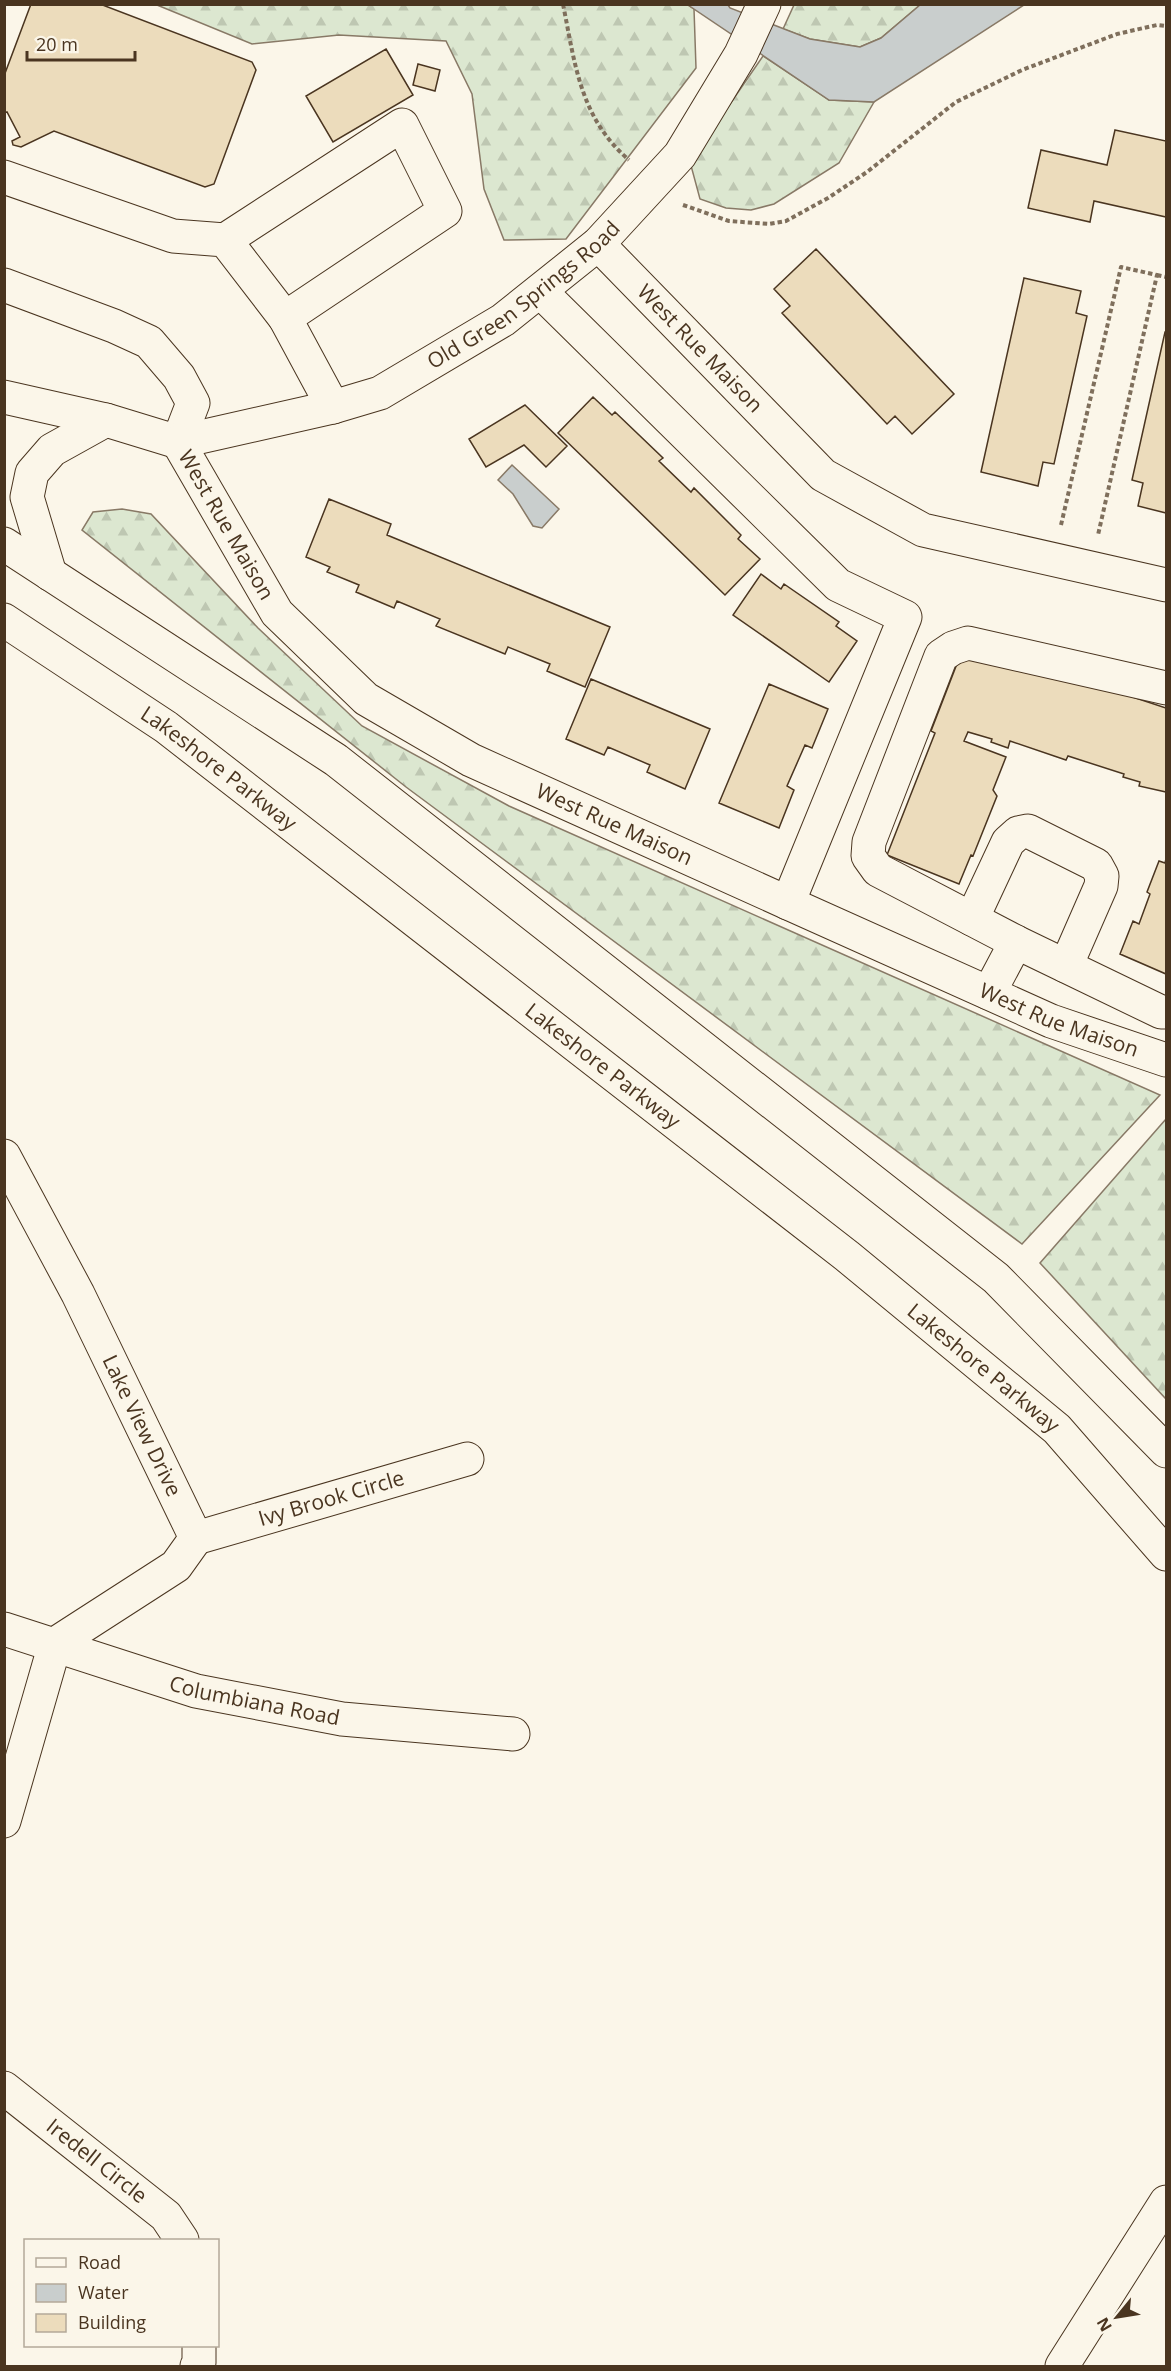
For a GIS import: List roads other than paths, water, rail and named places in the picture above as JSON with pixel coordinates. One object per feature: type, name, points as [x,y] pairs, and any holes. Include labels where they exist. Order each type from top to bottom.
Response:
[{"type":"main road","name":"Old Green Springs Road","points":[[178,442],[333,407],[380,393],[503,320],[598,244],[680,155],[741,54],[764,4]]},
{"type":"main road","points":[[4,177],[173,236],[225,240],[402,125],[445,211],[285,318]]},
{"type":"main road","points":[[225,240],[285,318],[333,407]]},
{"type":"main road","name":"West Rue Maison","points":[[598,244],[823,475],[923,530],[1167,585]]},
{"type":"main road","points":[[4,285],[114,326],[149,342],[179,377],[193,404],[178,442],[106,420],[4,397]]},
{"type":"main road","points":[[540,291],[838,585],[905,617],[788,903]]},
{"type":"main road","points":[[50,574],[27,497],[32,473],[52,450],[106,420]]},
{"type":"main road","name":"West Rue Maison","points":[[178,442],[277,613],[366,699],[471,760],[788,903],[1051,1021],[1167,1060]]},
{"type":"main road","points":[[4,544],[336,760],[996,1278],[1167,1450]]},
{"type":"main road","name":"Lakeshore Parkway","points":[[4,620],[166,727],[847,1256],[1057,1429],[1167,1554]]},
{"type":"main road","points":[[1167,688],[968,643],[953,648],[941,657],[869,842],[868,856],[878,870],[1016,942],[1161,1012],[1167,1012]]},
{"type":"main road","points":[[972,919],[1008,842],[1018,833],[1028,831],[1087,860],[1096,865],[1102,876],[1101,886],[1066,966]]},
{"type":"main road","points":[[988,993],[1016,942]]},
{"type":"main road","name":"Lake View Drive","points":[[4,1156],[78,1294],[196,1538]]},
{"type":"main road","name":"Ivy Brook Circle","points":[[196,1538],[467,1459]]},
{"type":"main road","points":[[4,1821],[55,1644],[176,1566],[196,1538]]},
{"type":"main road","name":"Columbiana Road","points":[[4,1629],[196,1691],[342,1719],[513,1734]]},
{"type":"main road","name":"Iredell Circle","points":[[4,2088],[166,2216],[181,2239]]},
{"type":"main road","points":[[1062,2367],[1167,2202]]},
{"type":"main road","points":[[197,2367],[200,2347]]},
{"type":"water","points":[[688,5],[728,5],[730,8],[810,39],[860,47],[881,38],[920,5],[1024,5],[874,102],[829,100]]},
{"type":"water","points":[[512,465],[559,509],[542,528],[533,526],[513,494],[498,480]]}]
